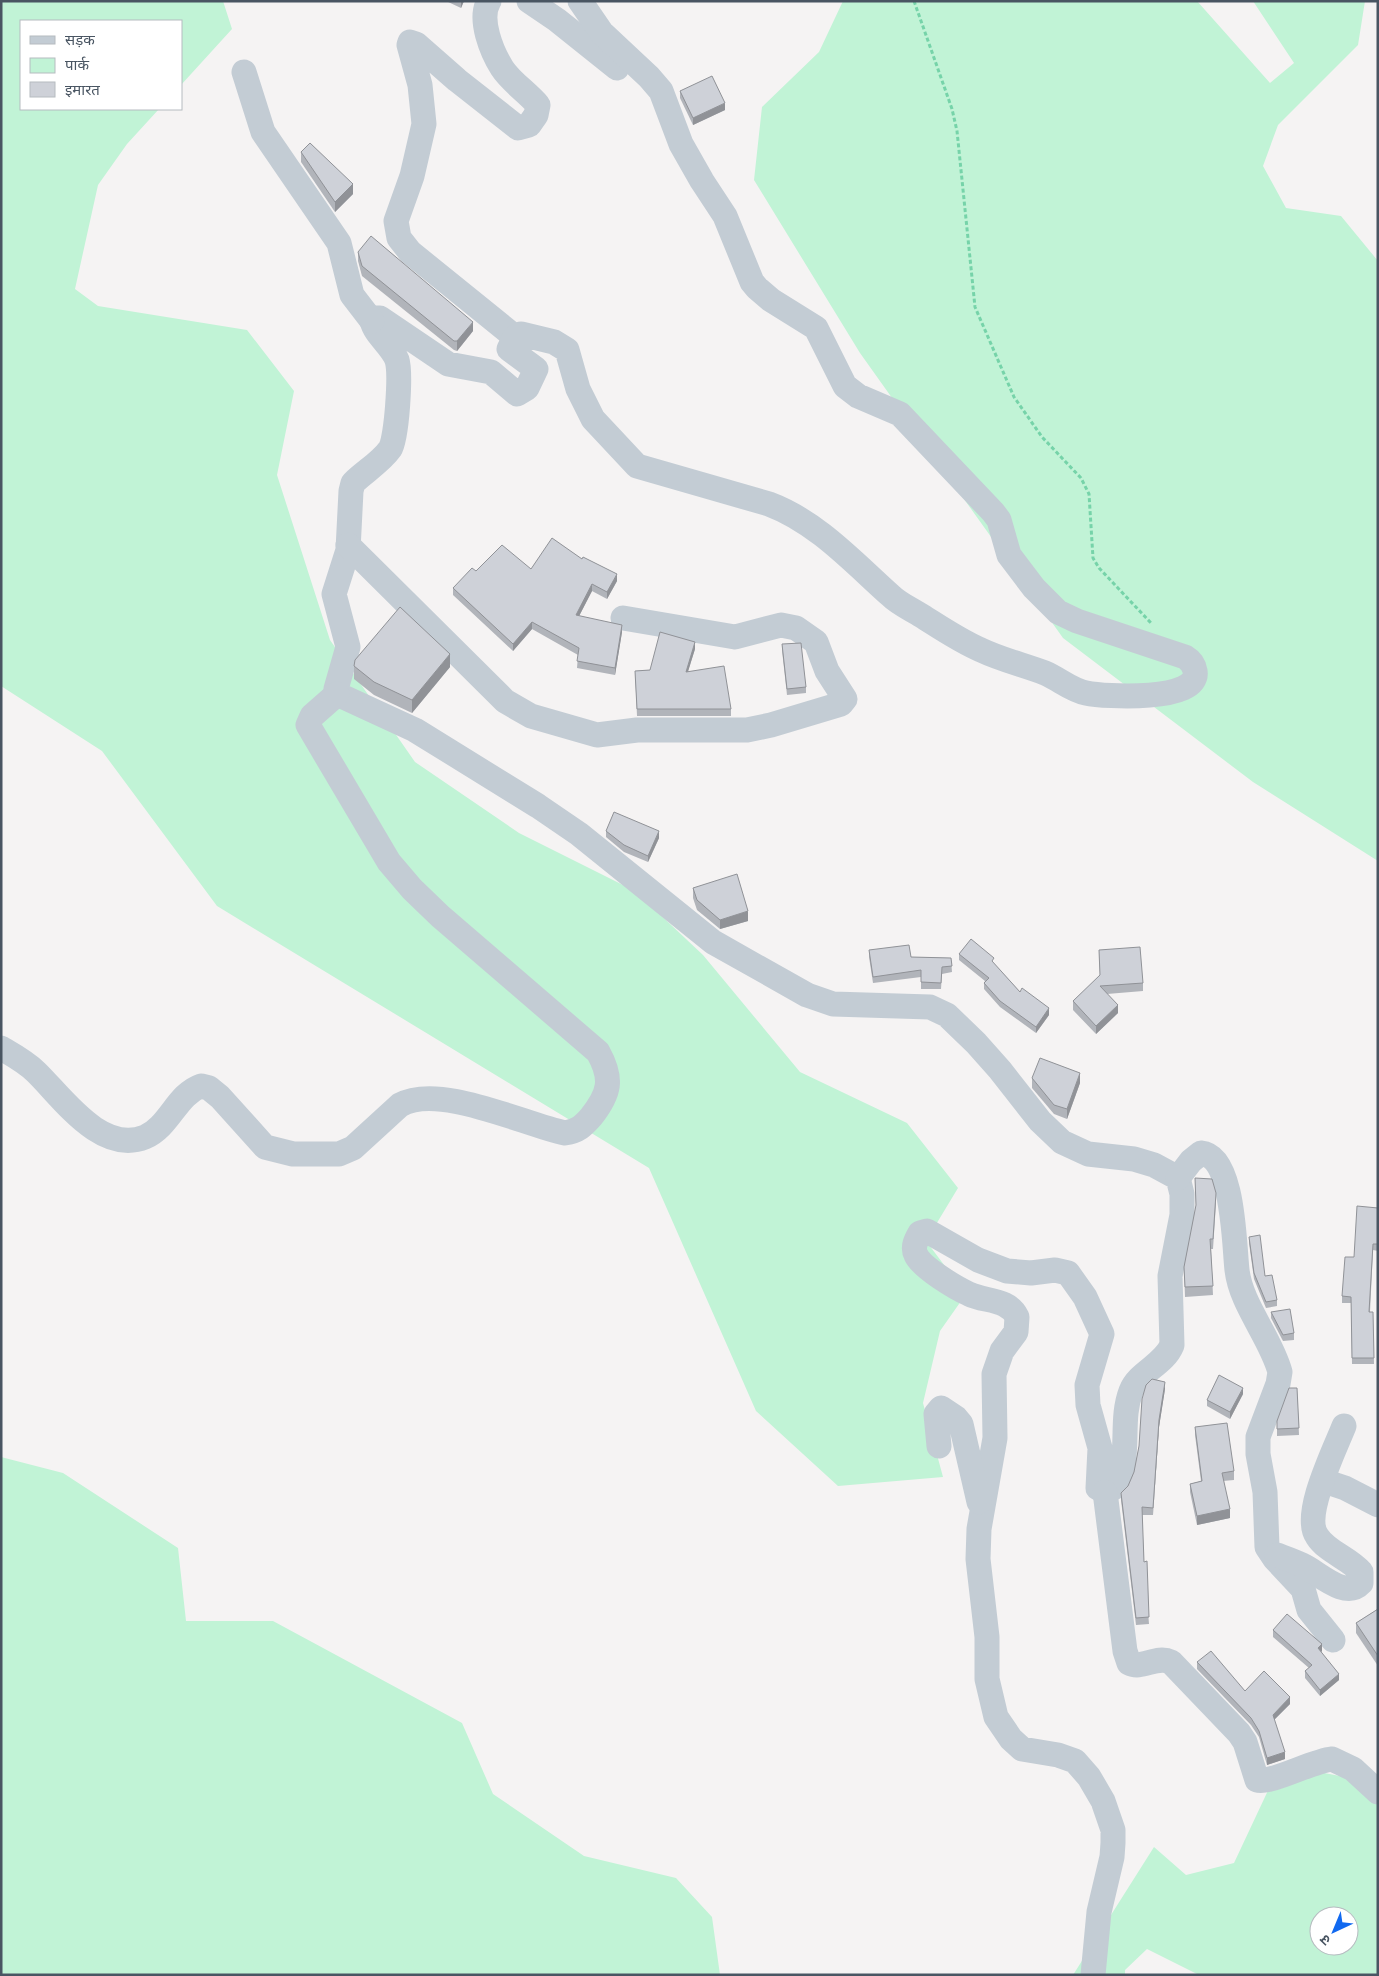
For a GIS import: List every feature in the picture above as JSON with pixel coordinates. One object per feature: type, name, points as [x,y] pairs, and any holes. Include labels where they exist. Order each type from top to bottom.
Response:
[{"type":"street","points":[[489,1],[484,14],[492,47],[502,69],[538,105],[536,115],[529,125],[518,128],[457,80],[416,44],[410,42],[408,45],[420,85],[424,124],[412,176],[398,211],[396,226],[399,238],[417,259],[515,337]]},
{"type":"street","points":[[529,1],[557,20],[630,79],[636,81],[650,77]]},
{"type":"street","points":[[372,321],[375,318],[380,318],[448,364],[491,372],[514,392],[520,394],[527,388],[536,369],[509,349],[515,337],[521,334],[554,342],[567,350],[578,389],[590,413],[602,430],[637,466],[769,504],[789,513],[840,550],[891,597],[980,650],[1047,674],[1078,691],[1090,694],[1168,694],[1182,691],[1195,678],[1193,665],[1185,657],[1077,622],[1058,612],[1034,588],[1009,555],[999,520],[994,512],[900,414],[858,396],[845,386],[820,331],[763,294],[752,282],[725,216],[702,182],[681,144],[661,91],[650,77],[608,40],[580,1]]},
{"type":"street","points":[[244,72],[263,132],[339,243],[352,295],[392,350],[397,361],[400,384],[391,448],[352,487],[348,546],[334,594],[348,647],[336,689],[337,694]]},
{"type":"street","points":[[348,546],[505,701],[531,716],[572,729],[598,735],[636,730],[747,730],[771,725],[841,704],[845,699],[827,670],[816,642],[796,628],[782,625],[735,637],[623,618]]},
{"type":"street","points":[[1,1048],[37,1073],[75,1114],[95,1128],[124,1140],[144,1137],[152,1132],[188,1095],[201,1086],[214,1092],[265,1148],[293,1154],[339,1154],[361,1142],[400,1105],[408,1101],[420,1099],[452,1101],[565,1133],[580,1129],[603,1102],[607,1090],[608,1076],[598,1052],[511,975],[440,916],[389,862],[308,725],[312,716],[337,694]]},
{"type":"street","points":[[337,694],[415,730],[558,818],[632,875],[690,924],[732,954],[806,995],[833,1004],[930,1007],[941,1011],[989,1057],[1040,1121],[1062,1142],[1088,1154],[1134,1159],[1154,1165],[1178,1178],[1182,1194],[1182,1210],[1170,1276],[1172,1345],[1167,1356],[1131,1390],[1126,1414],[1126,1448],[1121,1473],[1115,1487],[1105,1492]]},
{"type":"street","points":[[1178,1178],[1190,1161],[1201,1153],[1209,1154],[1221,1166],[1227,1189],[1240,1283],[1280,1372],[1278,1384],[1258,1437],[1258,1454],[1265,1486],[1266,1536],[1270,1552],[1303,1589],[1309,1610],[1334,1640]]},
{"type":"street","points":[[1094,1975],[1099,1912],[1112,1857],[1113,1830],[1103,1801],[1082,1767],[1066,1757],[1022,1749],[1011,1739],[996,1717],[987,1679],[987,1637],[979,1578],[981,1509],[995,1438],[994,1374],[998,1359],[1016,1332],[1018,1322],[1014,1311],[1010,1307],[971,1295],[955,1287],[918,1258],[915,1242],[920,1233],[924,1231],[940,1236],[978,1260],[1007,1271],[1031,1273],[1062,1271],[1073,1278],[1085,1296],[1102,1334],[1089,1376],[1087,1394],[1100,1448],[1098,1488],[1105,1492]]},
{"type":"street","points":[[938,1446],[936,1414],[941,1408],[956,1418],[961,1424],[981,1509]]},
{"type":"street","points":[[1270,1552],[1303,1565],[1344,1588],[1355,1588],[1361,1582],[1363,1575],[1357,1568],[1324,1544],[1315,1532],[1314,1507],[1344,1426]]},
{"type":"street","points":[[1324,1481],[1345,1488],[1378,1505]]},
{"type":"street","points":[[1105,1492],[1124,1651],[1129,1663],[1138,1665],[1164,1659],[1171,1662],[1239,1733],[1245,1742],[1257,1780],[1265,1781],[1298,1768],[1332,1759],[1353,1769],[1378,1792]]},
{"type":"path","points":[[914,1],[952,110],[956,131],[975,307],[1014,397],[1052,449],[1086,485],[1089,494],[1093,558],[1098,568],[1156,629]]},
{"type":"green space","points":[[1,1],[223,1],[232,29],[182,84],[182,20],[20,20],[20,110],[158,110],[127,144],[98,185],[75,289],[98,306],[247,330],[294,391],[277,475],[330,640],[415,762],[519,833],[635,891],[703,955],[800,1072],[907,1123],[958,1188],[926,1241],[966,1294],[940,1331],[923,1403],[943,1477],[838,1486],[756,1411],[649,1168],[217,906],[102,751],[1,686]]},
{"type":"green space","points":[[843,1],[1197,1],[1270,83],[1294,63],[1253,1],[1365,1],[1358,45],[1278,125],[1263,166],[1286,208],[1341,216],[1378,261],[1378,861],[1253,782],[1063,638],[860,353],[754,180],[762,107],[819,52]]},
{"type":"green space","points":[[1,1457],[63,1473],[178,1548],[186,1621],[273,1621],[462,1723],[493,1794],[584,1856],[676,1878],[712,1917],[720,1975],[1,1975]]},
{"type":"green space","points":[[1304,1769],[1360,1780],[1378,1801],[1378,1975],[1199,1975],[1147,1949],[1125,1970],[1125,1975],[1073,1975],[1154,1847],[1186,1875],[1234,1863],[1272,1782]]},
{"type":"building","points":[[712,76],[725,103],[693,118],[680,91]]},
{"type":"building","points":[[310,143],[353,184],[335,202],[301,152]]},
{"type":"building","points":[[371,236],[473,322],[457,341],[454,341],[362,266],[358,252]]},
{"type":"building","points":[[552,538],[582,559],[583,557],[617,574],[607,592],[592,584],[576,615],[622,625],[615,668],[577,661],[579,648],[532,622],[513,644],[453,588],[472,568],[476,571],[502,545],[531,569]]},
{"type":"building","points":[[400,607],[450,654],[412,700],[374,682],[354,666],[355,660]]},
{"type":"building","points":[[660,632],[695,642],[686,672],[724,666],[731,709],[637,709],[635,671],[650,670]]},
{"type":"building","points":[[801,643],[806,687],[787,689],[782,644]]},
{"type":"building","points":[[614,812],[659,831],[648,856],[624,845],[606,831]]},
{"type":"building","points":[[737,874],[748,911],[720,920],[697,900],[693,888]]},
{"type":"building","points":[[971,939],[994,958],[992,961],[1020,992],[1022,988],[1049,1008],[1036,1027],[1000,1001],[984,983],[989,978],[959,954]]},
{"type":"building","points":[[909,945],[911,957],[951,958],[952,966],[942,967],[941,983],[921,982],[921,970],[873,977],[869,950]]},
{"type":"building","points":[[1140,947],[1143,983],[1100,986],[1118,1005],[1096,1026],[1073,1001],[1100,975],[1099,950]]},
{"type":"building","points":[[1040,1058],[1080,1073],[1067,1109],[1054,1105],[1032,1078]]},
{"type":"building","points":[[1195,1178],[1212,1179],[1216,1193],[1213,1239],[1210,1239],[1213,1286],[1185,1287],[1184,1267],[1196,1205]]},
{"type":"building","points":[[1357,1206],[1378,1208],[1378,1244],[1373,1244],[1369,1312],[1373,1312],[1374,1358],[1352,1358],[1351,1297],[1342,1296],[1345,1257],[1354,1257]]},
{"type":"building","points":[[1260,1235],[1265,1276],[1272,1275],[1277,1300],[1266,1302],[1254,1273],[1249,1237]]},
{"type":"building","points":[[1290,1309],[1294,1333],[1283,1335],[1271,1312]]},
{"type":"building","points":[[1219,1375],[1243,1388],[1230,1412],[1207,1400]]},
{"type":"building","points":[[1152,1379],[1165,1382],[1159,1420],[1153,1508],[1142,1507],[1144,1562],[1147,1561],[1149,1617],[1136,1618],[1121,1493],[1128,1486],[1134,1472],[1139,1446],[1142,1399],[1146,1385]]},
{"type":"building","points":[[1289,1388],[1297,1388],[1299,1428],[1277,1429],[1277,1421]]},
{"type":"building","points":[[1227,1423],[1234,1471],[1222,1473],[1230,1509],[1197,1516],[1190,1484],[1202,1481],[1195,1427]]},
{"type":"building","points":[[1378,1609],[1378,1656],[1356,1623]]},
{"type":"building","points":[[1287,1614],[1322,1644],[1318,1648],[1339,1674],[1320,1690],[1305,1671],[1312,1665],[1273,1630]]},
{"type":"building","points":[[1211,1651],[1245,1691],[1264,1671],[1290,1697],[1273,1715],[1285,1752],[1267,1758],[1259,1731],[1251,1718],[1197,1662]]}]
